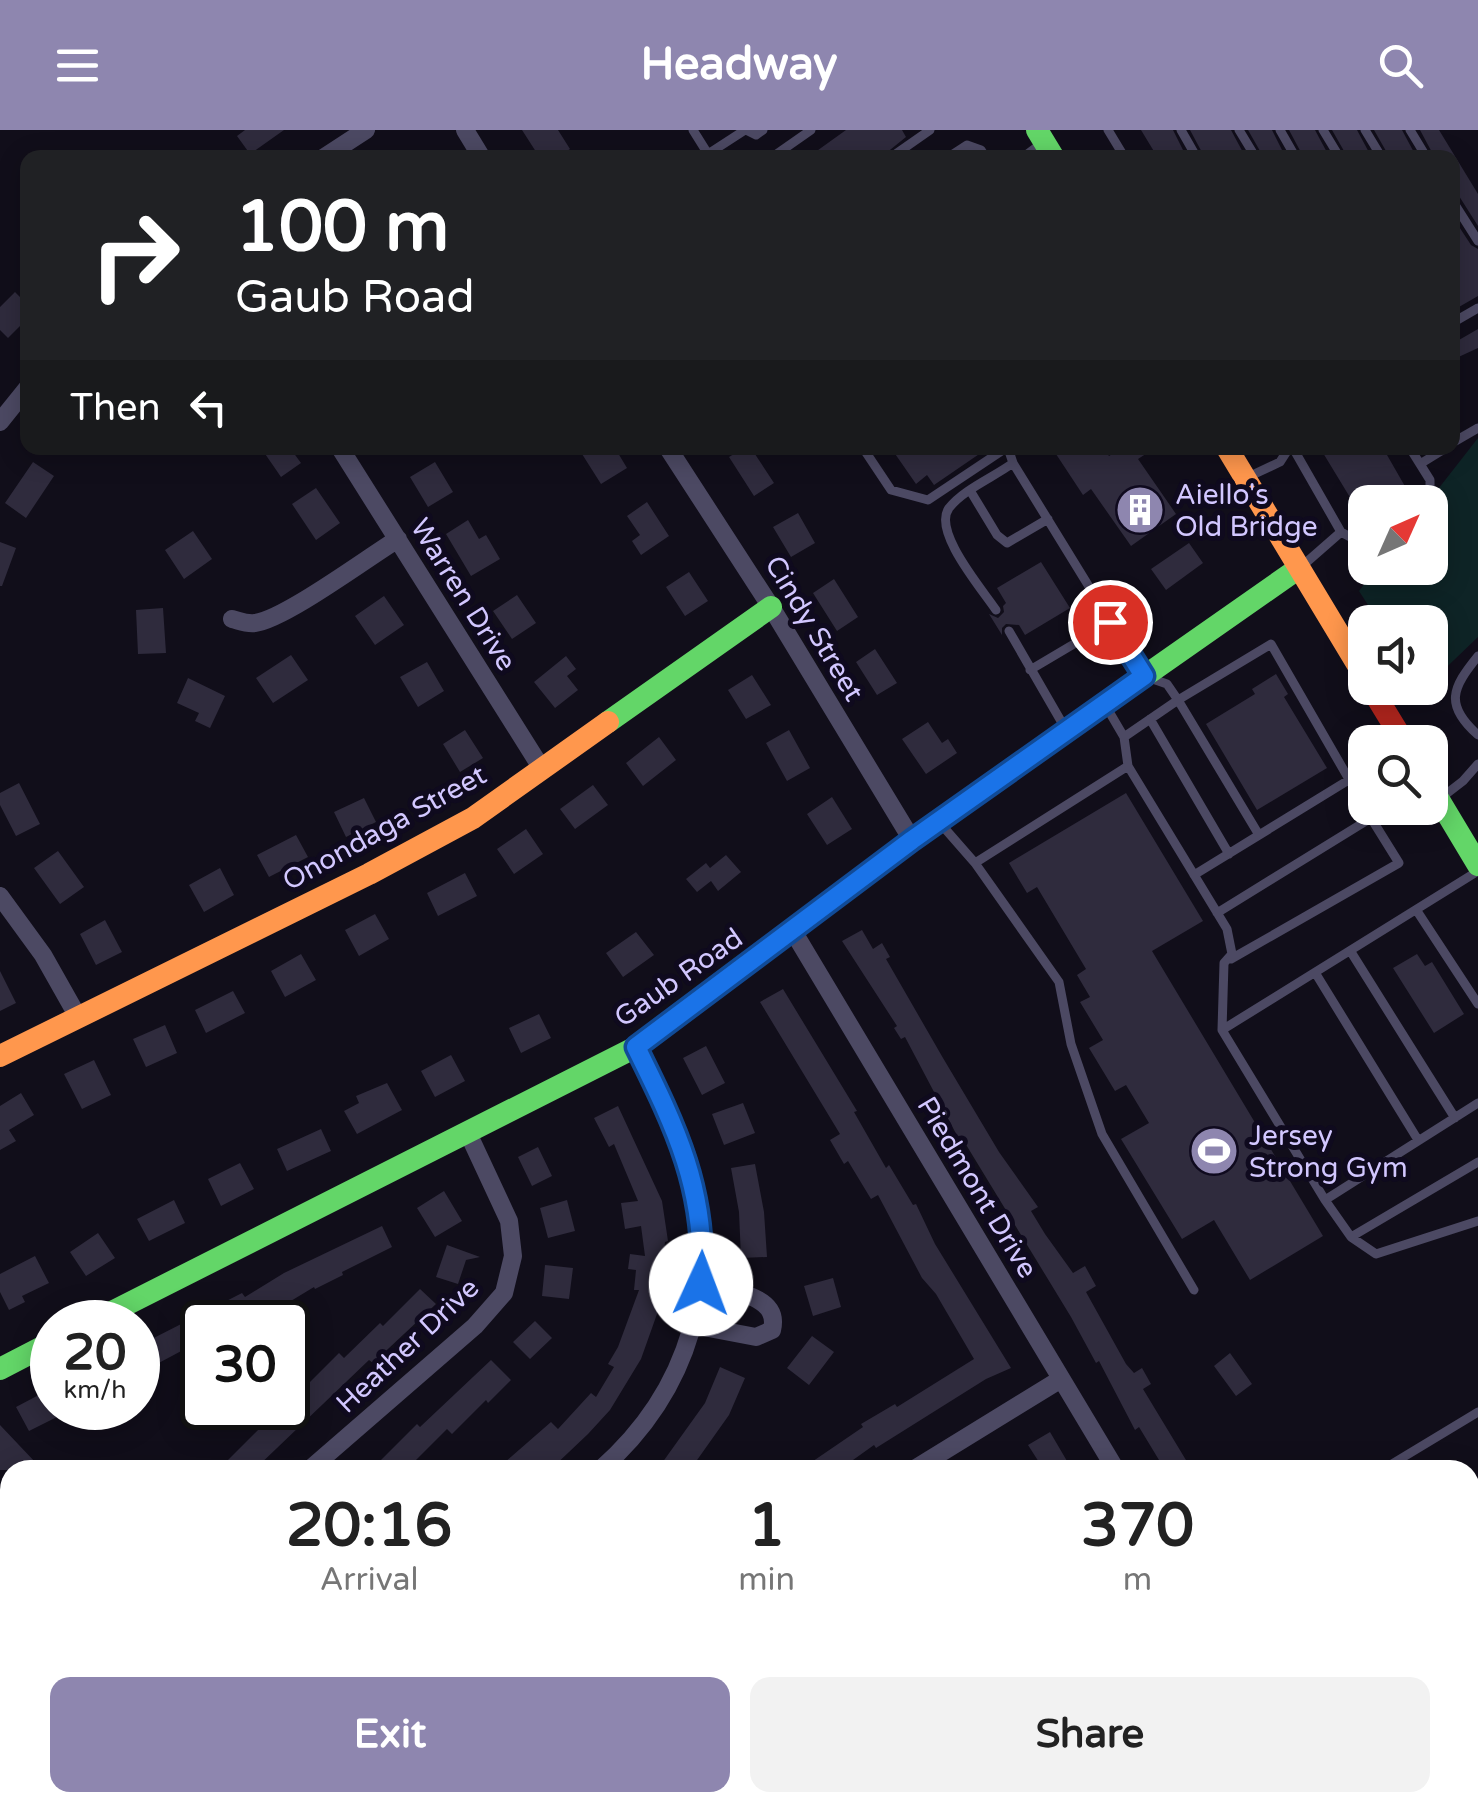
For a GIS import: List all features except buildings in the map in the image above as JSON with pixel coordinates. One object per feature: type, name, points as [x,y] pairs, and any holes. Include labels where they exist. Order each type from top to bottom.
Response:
[{"type":"street","points":[[335,150],[366,130]]},
{"type":"street","points":[[0,422],[6,396]]},
{"type":"street","name":"Warren Drive","points":[[344,455],[542,769]]},
{"type":"street","name":"Cindy Street","points":[[673,455],[771,607],[912,840]]},
{"type":"street","points":[[1231,455],[1348,649]]},
{"type":"street","points":[[232,618],[258,623],[281,613],[398,539]]},
{"type":"street","name":"Gaub Road","points":[[136,1300],[636,1047],[938,821],[1299,568]]},
{"type":"street","name":"Onondaga Street","points":[[0,1056],[369,874],[473,818],[771,607]]},
{"type":"street","points":[[1448,809],[1471,838],[1478,868]]},
{"type":"street","points":[[0,896],[44,955],[78,1017]]},
{"type":"street","name":"Piedmont Drive","points":[[793,932],[1110,1460]]},
{"type":"street","points":[[611,1460],[628,1445],[670,1385],[693,1325],[701,1284],[703,1237],[689,1163],[636,1047]]},
{"type":"street","name":"Heather Drive","points":[[321,1460],[475,1326],[504,1292],[514,1256],[509,1221],[468,1133]]},
{"type":"street","points":[[693,1325],[756,1337],[772,1330],[774,1320],[771,1309],[754,1297],[701,1284]]},
{"type":"street","points":[[0,1369],[30,1353]]},
{"type":"street","points":[[929,1460],[1061,1378]]},
{"type":"lane","points":[[714,150],[746,130],[756,135],[763,130]]},
{"type":"lane","points":[[782,150],[811,130]]},
{"type":"lane","points":[[901,150],[930,130]]},
{"type":"lane","points":[[1460,213],[1478,242]]},
{"type":"lane","points":[[868,455],[891,490],[928,500],[996,455]]},
{"type":"lane","points":[[1010,455],[1144,676],[1166,684],[1178,700],[1259,835]]},
{"type":"lane","points":[[1246,478],[1280,462],[1286,455]]},
{"type":"lane","points":[[1295,455],[1341,532],[1348,536]]},
{"type":"lane","points":[[1414,455],[1430,485]]},
{"type":"lane","points":[[1420,464],[1435,455]]},
{"type":"lane","points":[[996,610],[944,526],[947,512],[1014,463]]},
{"type":"lane","points":[[971,492],[997,535],[1007,543],[1048,519]]},
{"type":"lane","points":[[1299,568],[1341,532]]},
{"type":"lane","points":[[1030,670],[1110,622]]},
{"type":"lane","points":[[1008,631],[1067,732]]},
{"type":"lane","points":[[1124,736],[1271,644],[1348,777]]},
{"type":"lane","points":[[1478,656],[1454,691],[1455,704],[1465,723],[1478,735]]},
{"type":"lane","points":[[1105,705],[1124,736],[1128,766],[1227,928],[1232,954],[1224,963],[1222,1030],[1351,1238],[1376,1254],[1478,1221]]},
{"type":"lane","points":[[1150,718],[1229,854]]},
{"type":"lane","points":[[1448,787],[1463,781],[1478,764]]},
{"type":"lane","points":[[975,863],[1128,766]]},
{"type":"lane","points":[[1194,876],[1348,781]]},
{"type":"lane","points":[[938,821],[975,863],[1059,982],[1071,1044],[1102,1134],[1194,1290]]},
{"type":"lane","points":[[1217,913],[1360,825]]},
{"type":"lane","points":[[1224,963],[1399,864],[1375,825]]},
{"type":"lane","points":[[1222,1030],[1417,911],[1478,868]]},
{"type":"lane","points":[[1417,911],[1478,1004]]},
{"type":"lane","points":[[1351,952],[1454,1118]]},
{"type":"lane","points":[[1316,974],[1418,1140]]},
{"type":"lane","points":[[1325,1200],[1478,1103]]},
{"type":"lane","points":[[1351,1238],[1478,1162]]},
{"type":"lane","points":[[1399,1460],[1478,1412]]},
{"type":"green space","points":[[1478,438],[1478,637],[1448,666],[1448,605],[1368,605],[1359,591],[1364,585],[1448,585],[1448,485],[1441,485]]},
{"type":"traffic: fast","points":[[1037,130],[1049,150]]},
{"type":"traffic: fast","points":[[1139,680],[1299,568]]},
{"type":"traffic: fast","points":[[608,722],[771,607]]},
{"type":"traffic: fast","points":[[1448,815],[1478,865]]},
{"type":"traffic: fast","points":[[136,1300],[636,1047],[660,1029]]},
{"type":"traffic: fast","points":[[0,1369],[30,1353]]},
{"type":"traffic: slow","points":[[1231,455],[1348,649]]},
{"type":"traffic: slow","points":[[660,1029],[912,840],[1139,680]]},
{"type":"traffic: slow","points":[[0,1056],[369,874],[473,818],[608,722]]},
{"type":"traffic: jam","points":[[1381,705],[1394,725]]},
{"type":"place","name":"Aiello's Old Bridge","points":[[1140,510]]},
{"type":"place","name":"Jersey Strong Gym","points":[[1214,1151]]},
{"type":"route","points":[[701,1284],[703,1237],[689,1163],[636,1047],[912,840],[1144,676],[1110,622]]}]
